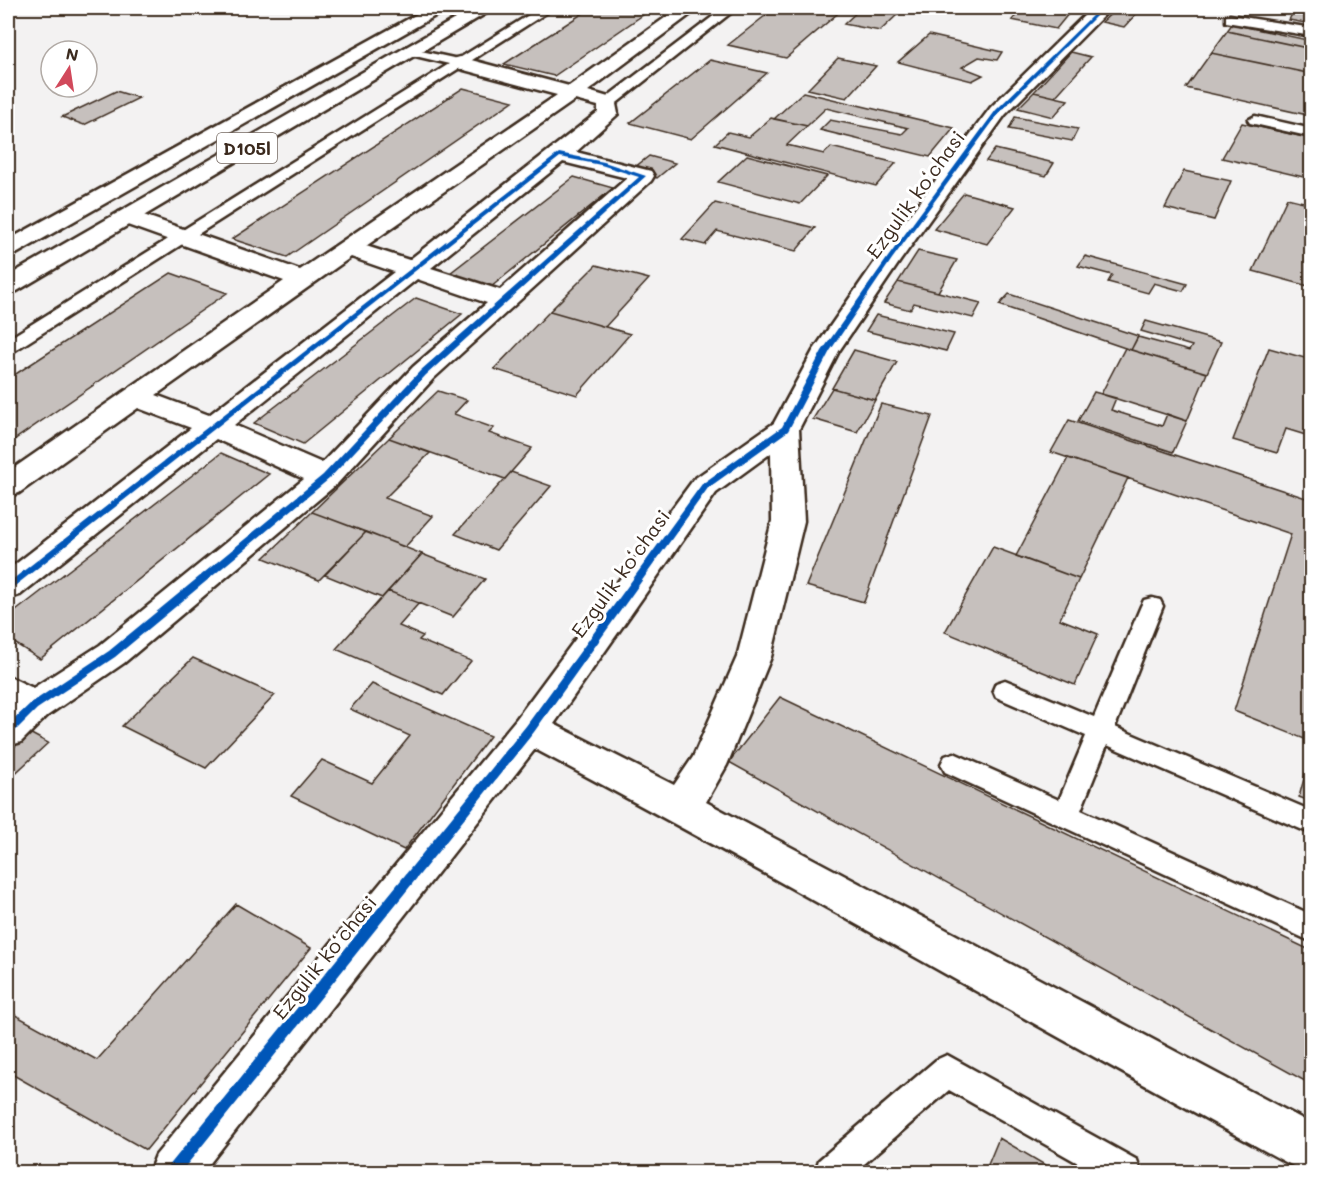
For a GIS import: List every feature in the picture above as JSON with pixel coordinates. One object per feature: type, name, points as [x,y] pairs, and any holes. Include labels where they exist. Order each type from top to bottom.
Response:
[{"type":"main road","name":"D105l","points":[[8,249],[440,8]]},
{"type":"main road","name":"D105l","points":[[8,286],[486,8]]},
{"type":"main road","points":[[8,486],[347,248],[573,93],[690,8]]},
{"type":"main road","name":"Ezgulik koʻchasi","points":[[173,1173],[530,729],[705,486],[785,429],[826,351],[890,258],[998,111],[1102,8]]},
{"type":"main road","points":[[8,587],[415,269],[608,114],[608,103],[460,63]]},
{"type":"main road","points":[[8,730],[21,698],[112,654],[326,477],[423,373],[643,176],[602,163],[559,155]]},
{"type":"main road","points":[[128,217],[303,279]]},
{"type":"main road","points":[[347,248],[504,300]]},
{"type":"main road","points":[[136,397],[214,427],[326,477]]},
{"type":"main road","points":[[682,806],[708,765],[754,657],[788,521],[785,429]]},
{"type":"main road","points":[[530,729],[682,806],[1131,1056],[1311,1150]]},
{"type":"lane","points":[[8,347],[548,8]]},
{"type":"lane","points":[[608,103],[731,8]]},
{"type":"lane","points":[[1230,19],[1311,32]]},
{"type":"lane","points":[[412,51],[460,63]]},
{"type":"lane","points":[[1255,120],[1311,133]]},
{"type":"lane","points":[[1065,815],[1152,606]]},
{"type":"lane","points":[[1005,690],[1311,823]]},
{"type":"lane","points":[[954,764],[1311,929]]},
{"type":"lane","points":[[831,1173],[947,1071],[1125,1173]]},
{"type":"building","points":[[591,8],[653,8],[554,76],[504,64]]},
{"type":"building","points":[[775,8],[844,8],[786,58],[728,45]]},
{"type":"building","points":[[861,8],[898,14],[880,31],[844,24]]},
{"type":"building","points":[[1023,8],[1042,8],[1069,13],[1056,29],[1012,20]]},
{"type":"building","points":[[1117,8],[1142,8],[1137,13]]},
{"type":"building","points":[[1285,8],[1312,8],[1312,18],[1308,17],[1305,23],[1289,20],[1292,14],[1282,13]]},
{"type":"building","points":[[1116,9],[1137,13],[1124,27],[1102,22]]},
{"type":"building","points":[[1232,24],[1312,41],[1312,49],[1227,31]]},
{"type":"building","points":[[1227,31],[1312,49],[1312,74],[1211,53]]},
{"type":"building","points":[[929,35],[1002,52],[997,60],[979,57],[962,67],[983,75],[972,81],[898,62]]},
{"type":"building","points":[[1071,52],[1091,57],[1055,97],[1034,92]]},
{"type":"building","points":[[1211,53],[1312,74],[1312,116],[1186,88]]},
{"type":"building","points":[[838,58],[876,66],[847,98],[808,89]]},
{"type":"building","points":[[710,60],[767,73],[691,139],[630,123]]},
{"type":"building","points":[[463,88],[513,101],[287,257],[232,239]]},
{"type":"building","points":[[116,91],[139,98],[84,125],[62,117]]},
{"type":"building","points":[[803,92],[954,128],[930,157],[820,130],[830,120],[902,134],[908,128],[826,108],[807,126],[774,119]]},
{"type":"building","points":[[1034,92],[1068,100],[1053,117],[1018,108]]},
{"type":"building","points":[[1015,117],[1078,129],[1072,141],[1009,129]]},
{"type":"building","points":[[771,118],[807,126],[787,145],[824,154],[831,147],[896,163],[876,186],[715,144],[728,132],[749,137]]},
{"type":"building","points":[[1242,123],[1312,139],[1312,179],[1222,158]]},
{"type":"building","points":[[995,149],[1054,163],[1046,176],[986,161]]},
{"type":"building","points":[[747,155],[827,176],[800,204],[718,182]]},
{"type":"building","points":[[649,156],[675,163],[657,178],[630,171]]},
{"type":"building","points":[[1184,171],[1231,181],[1214,220],[1165,208]]},
{"type":"building","points":[[574,177],[613,188],[491,287],[450,273]]},
{"type":"building","points":[[964,193],[1015,207],[987,244],[934,229]]},
{"type":"building","points":[[1287,198],[1312,204],[1312,287],[1253,271]]},
{"type":"building","points":[[715,203],[815,228],[796,251],[717,231],[705,245],[682,239]]},
{"type":"building","points":[[918,251],[957,260],[938,292],[898,282]]},
{"type":"building","points":[[1085,256],[1187,284],[1183,291],[1154,283],[1148,293],[1108,282],[1112,275],[1078,266]]},
{"type":"building","points":[[596,265],[649,279],[605,327],[550,311]]},
{"type":"building","points":[[171,273],[227,293],[8,444],[8,379]]},
{"type":"building","points":[[898,282],[981,303],[973,318],[914,303],[910,310],[884,303]]},
{"type":"building","points":[[1009,294],[1138,336],[1131,350],[999,305]]},
{"type":"building","points":[[416,298],[462,314],[303,444],[254,423]]},
{"type":"building","points":[[550,311],[630,334],[577,395],[494,369]]},
{"type":"building","points":[[876,315],[954,334],[946,351],[866,331]]},
{"type":"building","points":[[1146,321],[1221,342],[1207,373],[1131,350],[1138,337],[1189,351],[1192,346],[1141,331]]},
{"type":"building","points":[[1125,348],[1207,373],[1187,421],[1101,394]]},
{"type":"building","points":[[1269,348],[1312,360],[1312,437],[1286,429],[1277,453],[1233,440]]},
{"type":"building","points":[[854,350],[897,362],[875,400],[832,388]]},
{"type":"building","points":[[832,388],[875,400],[857,432],[813,419]]},
{"type":"building","points":[[438,391],[467,400],[454,414],[494,428],[489,433],[532,448],[505,479],[389,438]]},
{"type":"building","points":[[1094,392],[1116,398],[1111,410],[1162,426],[1167,414],[1187,421],[1173,452],[1078,421]]},
{"type":"building","points":[[881,404],[932,416],[864,602],[806,586]]},
{"type":"building","points":[[1069,420],[1312,500],[1312,742],[1234,711],[1291,534],[1051,452]]},
{"type":"building","points":[[389,438],[430,453],[385,498],[433,516],[405,547],[312,512]]},
{"type":"building","points":[[221,453],[269,474],[40,659],[8,639],[8,617]]},
{"type":"building","points":[[1068,458],[1128,478],[1079,579],[1016,556]]},
{"type":"building","points":[[511,472],[551,486],[496,550],[455,534]]},
{"type":"building","points":[[312,512],[366,532],[319,580],[264,558]]},
{"type":"building","points":[[366,532],[422,554],[382,598],[325,575]]},
{"type":"building","points":[[993,547],[1079,579],[1060,619],[1098,634],[1075,685],[945,632]]},
{"type":"building","points":[[422,554],[485,579],[453,617],[388,591]]},
{"type":"building","points":[[388,591],[419,603],[399,626],[423,636],[419,640],[471,661],[443,695],[336,649]]},
{"type":"building","points":[[193,658],[275,695],[206,768],[122,726]]},
{"type":"building","points":[[372,684],[490,736],[404,850],[291,796],[322,760],[372,783],[410,736],[350,709]]},
{"type":"building","points":[[780,697],[1312,951],[1312,1085],[729,762]]},
{"type":"building","points":[[24,730],[48,743],[8,780],[8,744]]},
{"type":"building","points":[[1312,749],[1312,802],[1299,797]]},
{"type":"building","points":[[236,904],[311,948],[146,1150],[8,1072],[8,1011],[97,1060]]},
{"type":"building","points":[[999,1138],[1057,1172],[985,1172]]},
{"type":"cycle path","points":[[173,1172],[530,729],[705,486],[785,429],[826,351],[890,258],[998,111],[1102,8]]},
{"type":"cycle path","points":[[8,587],[559,155],[602,163],[643,176],[423,373],[326,477],[112,654],[34,706],[8,731]]}]
